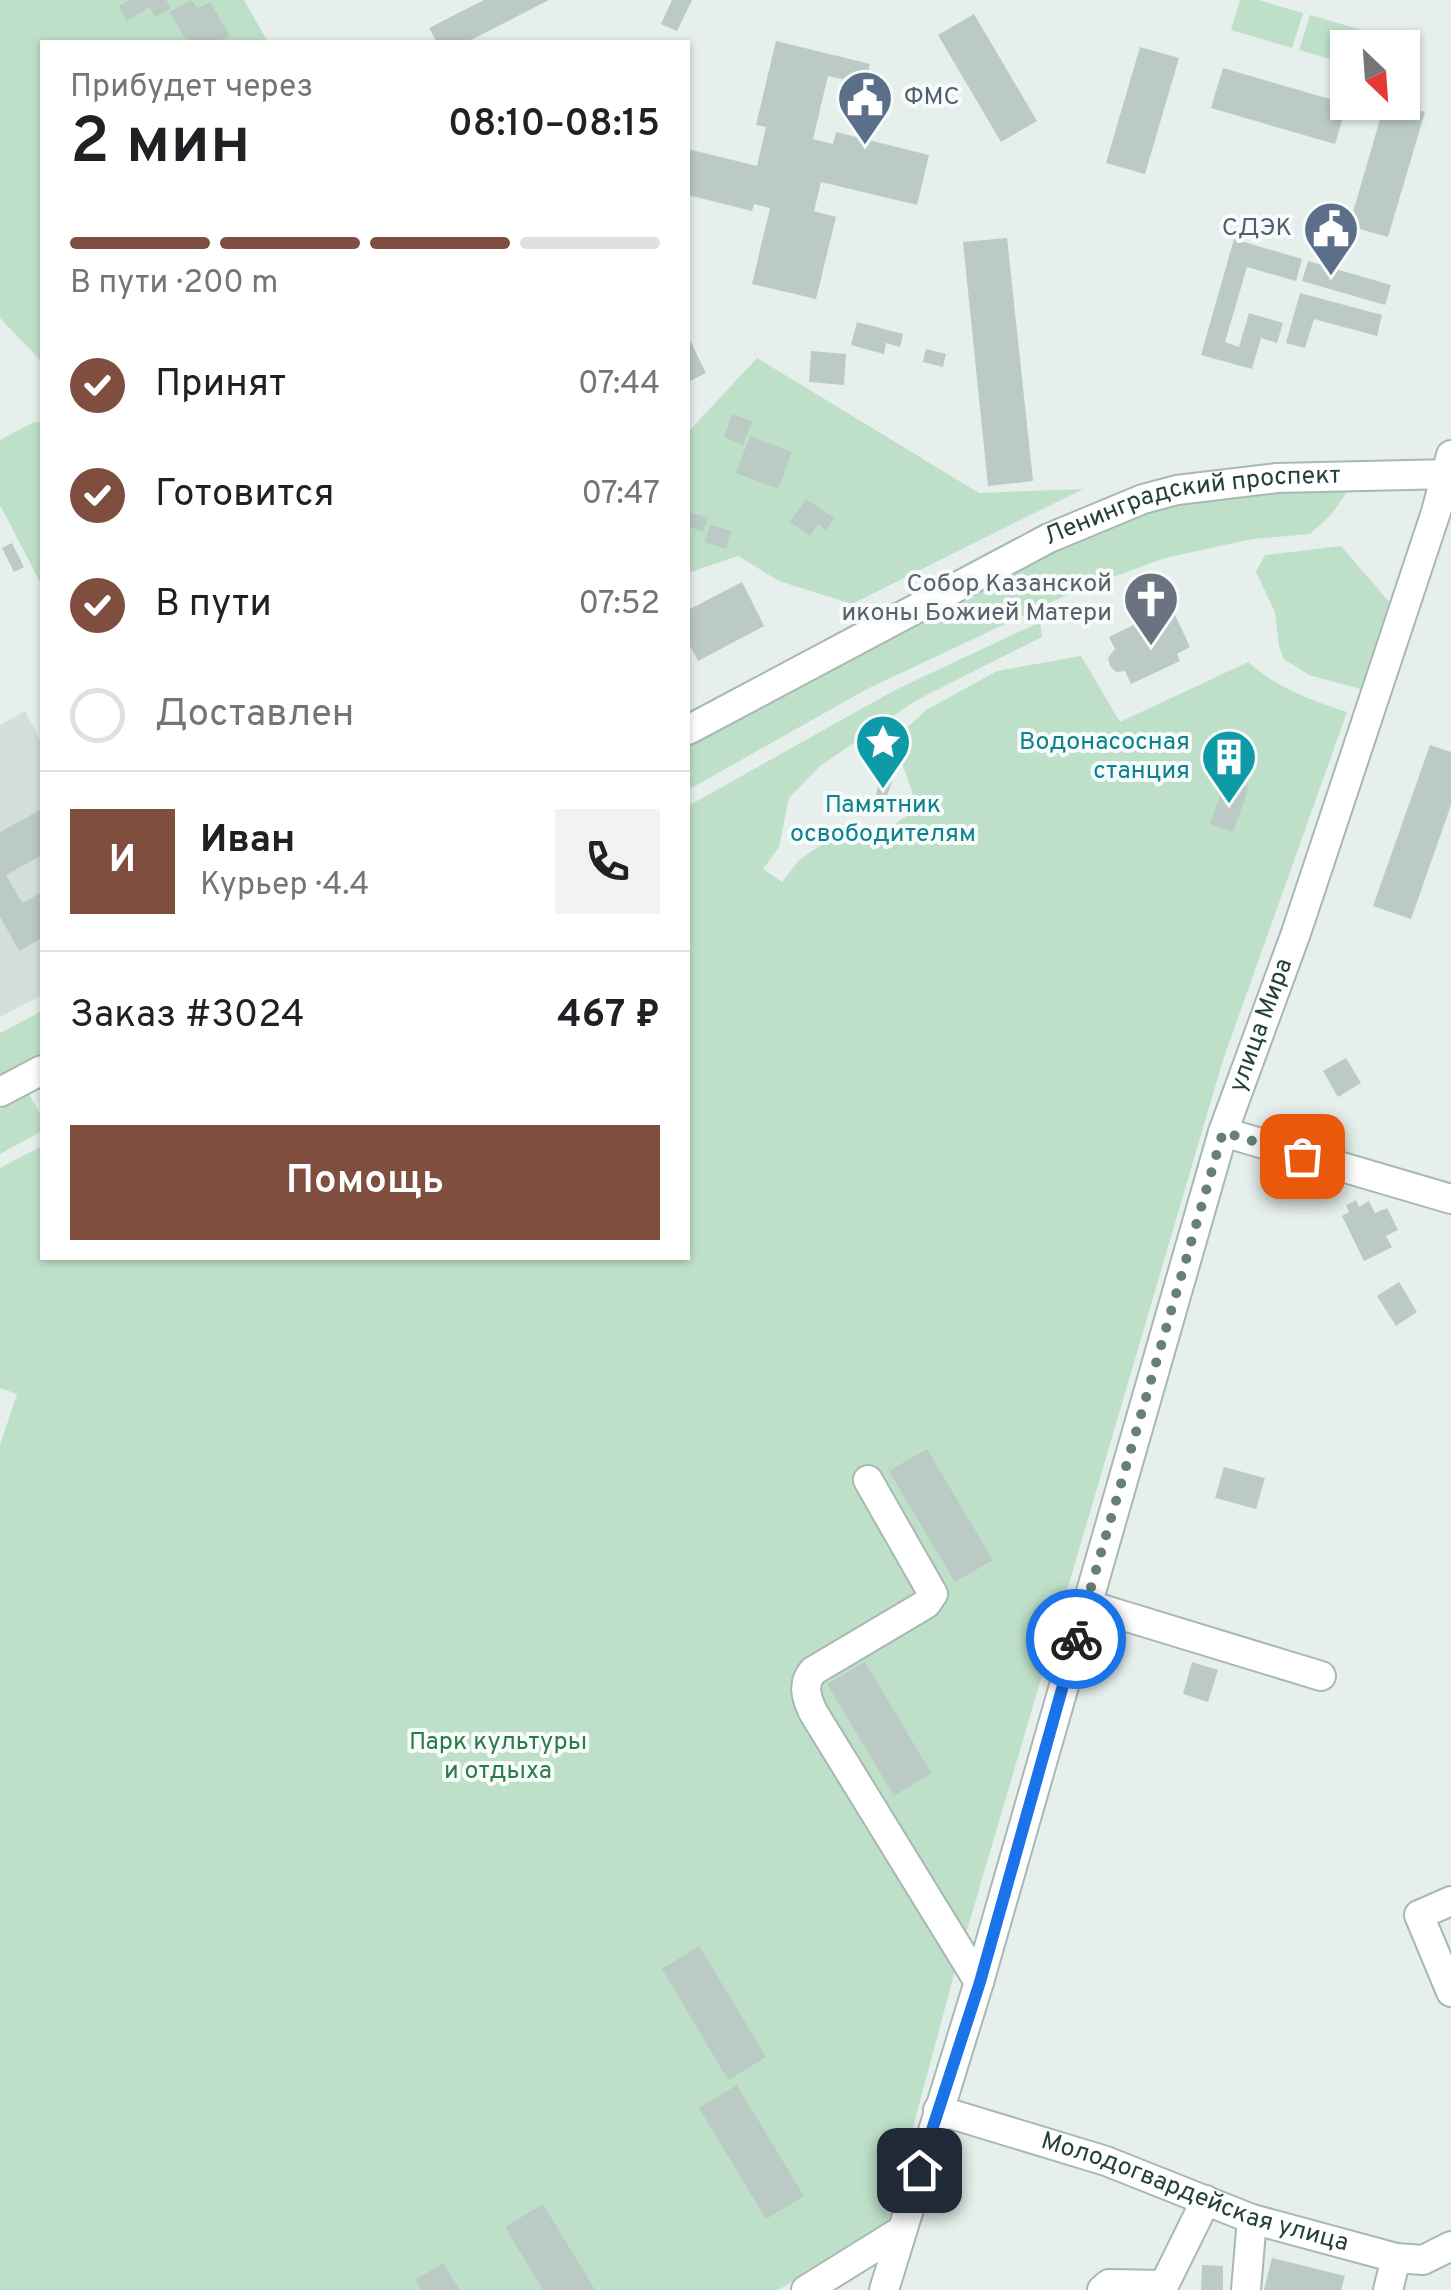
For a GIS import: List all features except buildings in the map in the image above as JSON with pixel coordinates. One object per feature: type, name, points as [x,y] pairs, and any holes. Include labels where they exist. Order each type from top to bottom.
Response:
[{"type":"street","name":"Ленинградский проспект","points":[[690,729],[1049,538],[1143,499],[1177,490],[1276,478],[1449,467]]},
{"type":"street","name":"улица Мира","points":[[884,2290],[980,1982],[1223,1132],[1313,884],[1449,467]]},
{"type":"street","points":[[0,1092],[40,1071]]},
{"type":"street","points":[[1223,1132],[1451,1199]]},
{"type":"street","points":[[868,1480],[932,1594],[926,1604],[814,1671],[808,1676],[806,1691],[812,1712],[980,1982]]},
{"type":"street","points":[[1086,1604],[1321,1676]]},
{"type":"street","points":[[1451,1901],[1419,1916],[1451,1992]]},
{"type":"street","name":"Молодогвардейская улица","points":[[938,2110],[1106,2161],[1252,2219],[1396,2258],[1423,2260],[1449,2246]]},
{"type":"street","points":[[1102,2290],[1109,2284],[1164,2286],[1206,2200]]},
{"type":"street","points":[[1246,2290],[1252,2219]]},
{"type":"street","points":[[806,2290],[901,2230]]},
{"type":"street","points":[[1388,2290],[1396,2258]]},
{"type":"shaded area","points":[[25,711],[40,740],[40,996],[0,1017],[0,725]]},
{"type":"green space","points":[[0,0],[244,0],[267,40],[40,40],[40,360],[0,318]]},
{"type":"green space","points":[[1240,0],[1258,0],[1303,13],[1292,48],[1231,30]]},
{"type":"green space","points":[[1310,15],[1362,30],[1330,30],[1330,59],[1299,50]]},
{"type":"green space","points":[[757,358],[979,493],[1083,489],[852,604],[779,581],[738,556],[690,572],[690,430]]},
{"type":"green space","points":[[34,422],[40,423],[40,582],[0,505],[0,440]]},
{"type":"green space","points":[[1349,489],[1331,515],[1310,534],[1252,539],[1165,558],[1073,592],[867,689],[690,789],[690,745],[1052,554],[1174,503],[1257,491]]},
{"type":"green space","points":[[1341,546],[1391,604],[1364,690],[1309,675],[1284,659],[1275,612],[1256,572],[1265,555]]},
{"type":"green space","name":"Парк культуры и отдыха","points":[[1040,622],[1042,637],[915,701],[820,766],[789,798],[779,847],[763,869],[782,882],[799,860],[830,839],[893,825],[918,809],[894,740],[926,710],[997,671],[1081,656],[1120,722],[1248,662],[1283,686],[1347,712],[1223,1060],[955,1971],[887,2224],[778,2290],[0,2290],[0,1445],[17,1394],[0,1388],[0,1168],[40,1147],[40,1260],[690,1260],[690,805],[895,690]]},
{"type":"green space","points":[[40,1012],[40,1054],[0,1075],[0,1033]]},
{"type":"green space","points":[[29,1094],[40,1114],[40,1132],[0,1154],[0,1109]]},
{"type":"way so far","points":[[1076,1639],[1223,1132],[1302,1156]]},
{"type":"place","name":"ФМС","points":[[865,147]]},
{"type":"place","name":"СДЭК","points":[[1331,278]]},
{"type":"place","name":"Собор Казанской иконы Божией Матери","points":[[1151,648]]},
{"type":"place","name":"Памятник освободителям","points":[[883,791]]},
{"type":"place","name":"Водонасосная станция","points":[[1229,806]]},
{"type":"route","points":[[919,2170],[980,1982],[1076,1639]]}]
